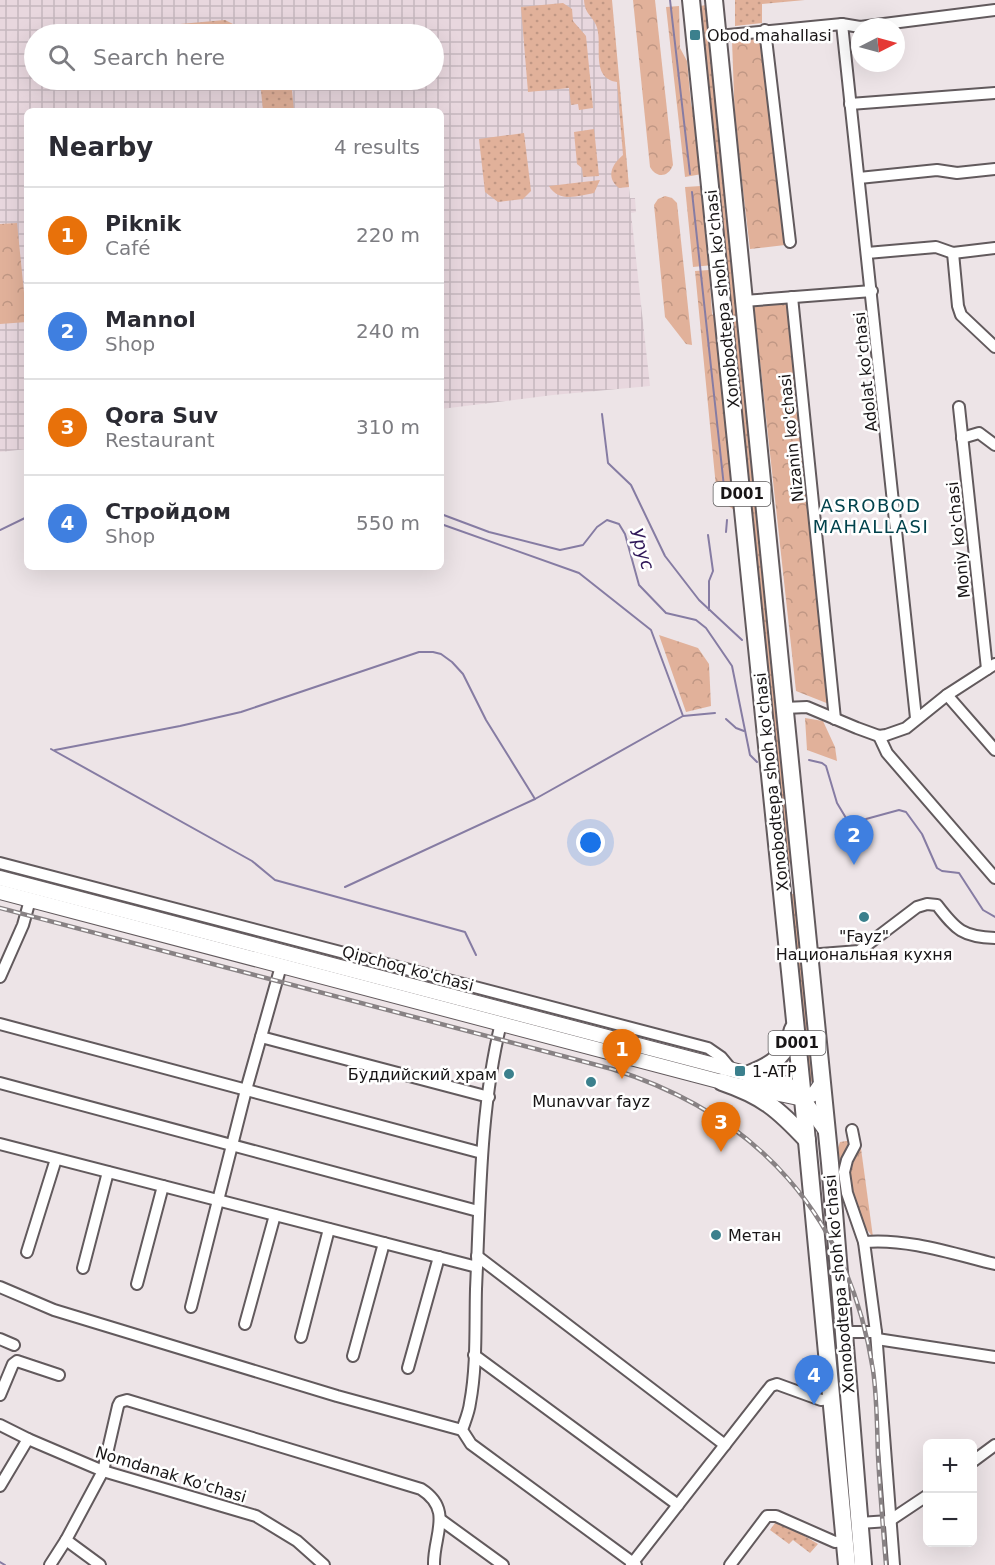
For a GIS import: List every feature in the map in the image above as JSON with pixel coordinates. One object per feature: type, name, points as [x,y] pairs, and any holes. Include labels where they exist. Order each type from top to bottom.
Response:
[{"type":"highway","name":"Xonobodtepa shoh ko'chasi","points":[[691,0],[803,1099],[847,1565]]},
{"type":"highway","name":"Xonobodtepa shoh ko'chasi","points":[[714,0],[826,1131],[863,1565]]},
{"type":"highway","points":[[780,871],[791,876],[800,869]]},
{"type":"highway","points":[[749,1074],[771,1065],[783,1054],[791,1038],[795,1019]]},
{"type":"highway","points":[[727,1075],[746,1090],[766,1101],[806,1136]]},
{"type":"main road","name":"Qipchoq ko'chasi","points":[[0,878],[516,1020],[727,1075],[803,1099]]},
{"type":"main road","name":"Qipchoq ko'chasi","points":[[0,892],[501,1023],[516,1020]]},
{"type":"main road","name":"Qipchoq ko'chasi","points":[[727,1075],[749,1074],[787,1084],[796,1090],[826,1131]]},
{"type":"main road","points":[[803,1099],[814,1094],[821,1084]]},
{"type":"main road","points":[[806,1136],[826,1131]]},
{"type":"street","points":[[718,36],[842,24],[860,27],[995,10]]},
{"type":"street","name":"Adolat ko'chasi","points":[[842,24],[916,718]]},
{"type":"street","points":[[765,30],[790,242]]},
{"type":"street","points":[[850,104],[995,93]]},
{"type":"street","points":[[860,178],[937,170],[957,173],[995,169]]},
{"type":"street","points":[[867,253],[936,247],[952,253],[995,248]]},
{"type":"street","points":[[952,253],[961,315],[995,347]]},
{"type":"street","points":[[744,301],[872,291]]},
{"type":"street","name":"Nizanin ko'chasi","points":[[792,297],[835,719]]},
{"type":"street","name":"Moniy ko'chasi","points":[[879,736],[900,731],[947,695],[991,667],[959,407]]},
{"type":"street","points":[[962,438],[979,433],[995,445]]},
{"type":"street","points":[[947,695],[995,750]]},
{"type":"street","points":[[784,708],[807,707],[879,736],[887,753],[995,878]]},
{"type":"street","points":[[0,863],[708,1048],[718,1054],[727,1075]]},
{"type":"street","points":[[0,977],[24,925],[30,900]]},
{"type":"street","points":[[808,955],[859,951],[917,907],[927,904],[938,905],[954,928],[980,938],[995,938]]},
{"type":"street","points":[[191,1307],[246,1090],[281,966]]},
{"type":"street","points":[[462,1430],[470,1404],[474,1355],[482,1153],[495,1048],[501,1023]]},
{"type":"street","points":[[0,1024],[482,1153]]},
{"type":"street","points":[[261,1036],[489,1097]]},
{"type":"street","points":[[0,1083],[478,1211]]},
{"type":"street","points":[[852,1130],[855,1145],[844,1172],[847,1193],[870,1242],[894,1565]]},
{"type":"street","points":[[0,1144],[439,1257],[477,1262],[725,1445]]},
{"type":"street","points":[[27,1252],[56,1159]]},
{"type":"street","points":[[83,1268],[108,1172]]},
{"type":"street","points":[[137,1284],[163,1186]]},
{"type":"street","points":[[245,1324],[276,1215]]},
{"type":"street","points":[[301,1337],[329,1229]]},
{"type":"street","points":[[870,1242],[906,1245],[995,1264]]},
{"type":"street","points":[[353,1356],[384,1243]]},
{"type":"street","points":[[408,1368],[439,1257]]},
{"type":"street","points":[[0,1287],[54,1310],[337,1396],[462,1430],[471,1444],[633,1564],[771,1386],[777,1384],[821,1400],[832,1399]]},
{"type":"street","points":[[843,1332],[876,1335],[995,1357]]},
{"type":"street","points":[[0,1339],[14,1345]]},
{"type":"street","points":[[474,1355],[678,1505]]},
{"type":"street","points":[[0,1395],[13,1364],[17,1361],[59,1375]]},
{"type":"street","points":[[50,1565],[104,1471],[118,1406],[120,1402],[127,1400],[421,1489],[434,1501],[441,1520],[434,1565]]},
{"type":"street","name":"Nomdanak Ko'chasi","points":[[0,1425],[104,1471],[256,1516],[297,1541],[324,1565]]},
{"type":"street","points":[[0,1486],[28,1439]]},
{"type":"street","points":[[977,1458],[995,1445]]},
{"type":"street","points":[[859,1523],[889,1521],[923,1497]]},
{"type":"street","points":[[730,1565],[767,1516],[776,1516],[835,1542],[845,1541]]},
{"type":"street","points":[[441,1520],[503,1565]]},
{"type":"street","points":[[66,1540],[100,1565]]},
{"type":"shaded area","points":[[0,0],[611,0],[630,198],[635,198],[636,212],[631,213],[650,386],[444,409],[444,108],[24,108],[24,449],[0,452]]},
{"type":"green space","points":[[584,0],[612,0],[629,187],[619,188],[611,176],[615,163],[623,155],[617,82],[608,79],[600,67],[598,32]]},
{"type":"green space","points":[[633,0],[655,0],[673,165],[668,172],[662,175],[655,173],[650,167]]},
{"type":"green space","points":[[735,0],[805,0],[762,4],[762,23],[735,26]]},
{"type":"green space","points":[[563,3],[572,9],[573,21],[586,36],[593,108],[579,110],[578,104],[571,105],[569,88],[528,92],[521,7]]},
{"type":"green space","points":[[706,5],[791,864],[788,863],[700,6]]},
{"type":"green space","points":[[679,6],[680,48],[687,61],[691,104],[700,137],[702,174],[685,177],[666,7]]},
{"type":"green space","points":[[225,20],[233,24],[180,24]]},
{"type":"green space","points":[[762,36],[785,245],[750,249],[735,123],[732,40]]},
{"type":"green space","points":[[261,90],[292,90],[294,108],[263,108]]},
{"type":"green space","points":[[594,129],[599,176],[583,177],[582,168],[577,164],[574,132]]},
{"type":"green space","points":[[524,133],[531,191],[523,199],[498,202],[485,192],[479,139]]},
{"type":"green space","points":[[600,180],[594,193],[575,197],[558,195],[549,186]]},
{"type":"green space","points":[[701,186],[705,190],[713,265],[693,267],[685,187]]},
{"type":"green space","points":[[665,196],[677,203],[692,345],[686,344],[665,317],[654,205],[658,199]]},
{"type":"green space","points":[[17,223],[24,292],[24,322],[0,324],[0,224]]},
{"type":"green space","points":[[709,270],[712,314],[717,320],[737,511],[724,502],[716,487],[695,271]]},
{"type":"green space","points":[[789,303],[829,704],[796,691],[754,307]]},
{"type":"green space","points":[[659,635],[698,648],[709,664],[711,706],[686,712]]},
{"type":"green space","points":[[805,718],[823,721],[835,747],[837,761],[807,750]]},
{"type":"green space","points":[[790,894],[795,894],[813,1082],[810,1081]]},
{"type":"green space","points":[[860,1141],[873,1237],[846,1204],[838,1148],[840,1142]]},
{"type":"green space","points":[[775,1523],[798,1532],[818,1544],[810,1553],[793,1540],[789,1544],[770,1530]]},
{"type":"waterway","points":[[670,0],[690,174]]},
{"type":"waterway","points":[[692,192],[725,496]]},
{"type":"waterway","points":[[602,414],[608,463],[631,485],[665,556],[699,600],[742,640]]},
{"type":"waterway","name":"Урус","points":[[444,515],[489,532],[560,550],[583,545],[597,527],[607,520],[619,524],[625,534],[639,585],[666,613],[696,620],[706,628],[732,666],[750,755],[757,762]]},
{"type":"waterway","name":"Урус","points":[[0,530],[24,518]]},
{"type":"waterway","points":[[726,532],[727,520]]},
{"type":"waterway","points":[[444,525],[579,573],[651,630],[683,716]]},
{"type":"waterway","points":[[708,535],[713,571],[709,581],[709,610]]},
{"type":"waterway","points":[[55,750],[241,712],[419,652],[433,652],[441,654],[452,662],[463,674],[486,720],[535,799]]},
{"type":"waterway","points":[[345,887],[535,799],[683,716],[715,713]]},
{"type":"waterway","points":[[726,719],[736,728],[744,731]]},
{"type":"waterway","points":[[51,749],[252,861],[275,880],[465,932],[476,955]]},
{"type":"waterway","name":"Урус","points":[[809,760],[826,766],[837,803],[846,818],[856,820],[899,810],[906,812],[922,834],[937,868],[942,871],[959,873],[983,910],[995,917]]},
{"type":"waterway","points":[[0,1562],[5,1565]]},
{"type":"railway","points":[[0,908],[612,1069],[664,1089],[711,1114],[753,1144],[789,1179],[819,1220],[843,1265],[861,1315],[873,1370],[886,1565]]},
{"type":"place","name":"Obod mahallasi","points":[[695,35]]},
{"type":"place","name":"Mannol","points":[[854,865]]},
{"type":"place","name":"\"Fayz\" Национальная кухня","points":[[864,917]]},
{"type":"place","name":"1-ATP","points":[[740,1071]]},
{"type":"place","name":"Буддийский храм","points":[[509,1074]]},
{"type":"place","name":"Piknik","points":[[622,1079]]},
{"type":"place","name":"Munavvar fayz","points":[[591,1082]]},
{"type":"place","name":"Qora Suv","points":[[721,1152]]},
{"type":"place","name":"Метан","points":[[716,1235]]},
{"type":"place","name":"Стройдом","points":[[814,1405]]},
{"type":"district","name":"ASROBOD MAHALLASI","points":[[871,516]]}]
